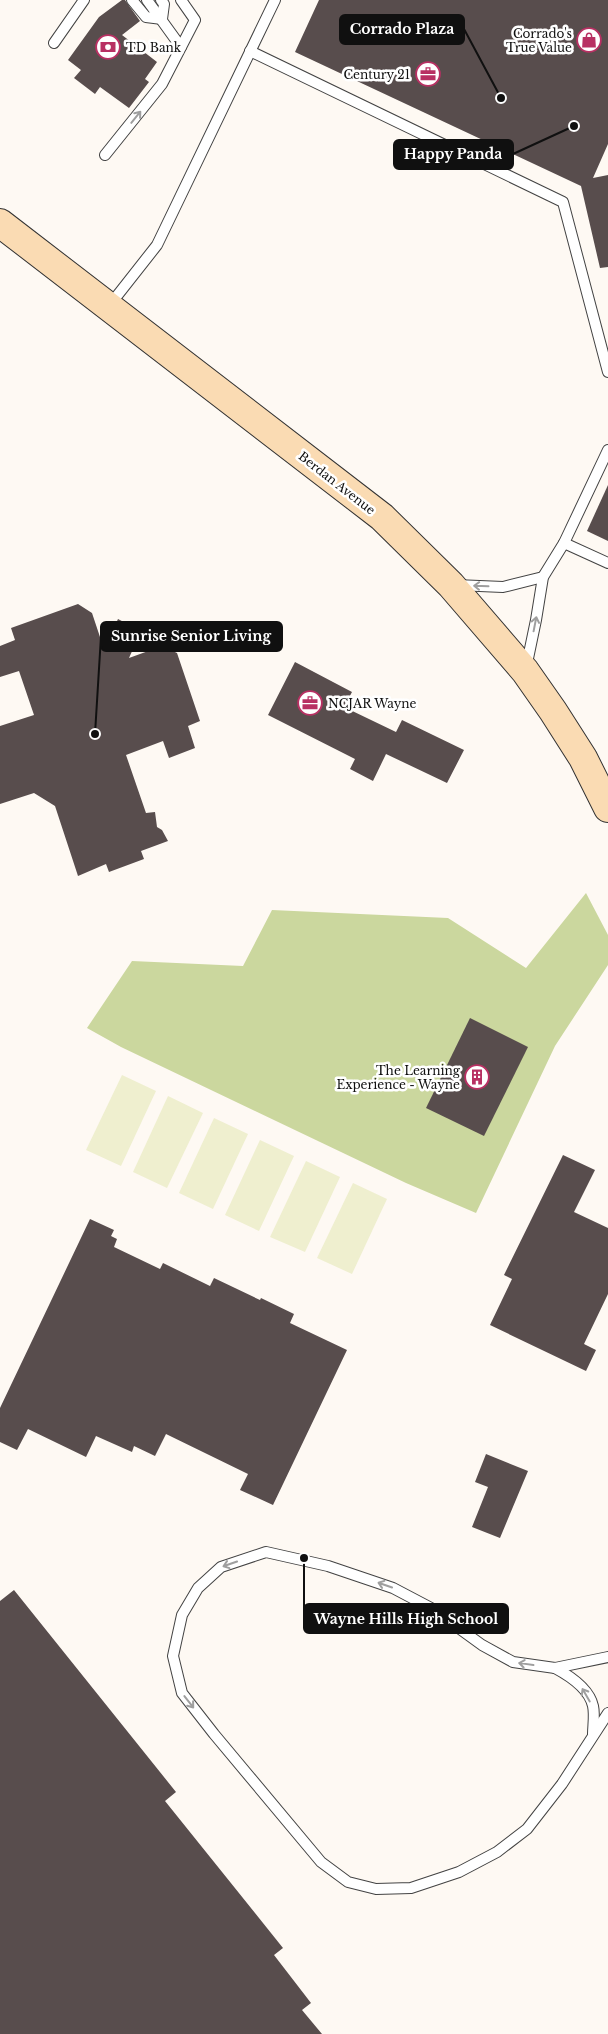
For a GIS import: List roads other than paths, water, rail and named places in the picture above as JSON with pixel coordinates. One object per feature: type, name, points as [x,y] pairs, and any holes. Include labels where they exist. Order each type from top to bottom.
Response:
[{"type":"main road","name":"Berdan Avenue","points":[[0,223],[382,517],[451,585],[525,671],[553,711],[605,794]]},
{"type":"lane","points":[[54,43],[84,0]]},
{"type":"lane","points":[[132,0],[146,17],[162,18]]},
{"type":"lane","points":[[147,0],[182,47]]},
{"type":"lane","points":[[162,0],[164,4],[162,18]]},
{"type":"lane","points":[[105,155],[162,84],[182,47],[195,20],[181,0]]},
{"type":"lane","points":[[109,307],[157,245],[275,0]]},
{"type":"lane","points":[[250,51],[564,202],[608,372]]},
{"type":"lane","points":[[525,671],[543,577],[564,543],[608,450]]},
{"type":"lane","points":[[564,543],[608,563]]},
{"type":"lane","points":[[451,585],[504,587],[543,577]]},
{"type":"lane","points":[[593,1735],[593,1706],[582,1686],[568,1674],[555,1668],[513,1662],[482,1645],[431,1608],[393,1588],[328,1566],[266,1552],[221,1568],[198,1588],[182,1615],[173,1656],[182,1693],[321,1862],[348,1882],[376,1889],[411,1888],[459,1872],[497,1852],[527,1829],[562,1784],[608,1713]]},
{"type":"lane","points":[[555,1668],[608,1657]]},
{"type":"place","name":"Corrado's True Value","points":[[589,40]]},
{"type":"place","name":"TD Bank","points":[[108,47]]},
{"type":"place","name":"Century 21","points":[[428,74]]},
{"type":"place","name":"Corrado Plaza","points":[[501,98]]},
{"type":"place","name":"Happy Panda","points":[[574,126]]},
{"type":"place","name":"NCJAR Wayne","points":[[310,703]]},
{"type":"place","name":"Sunrise Senior Living","points":[[95,734]]},
{"type":"place","name":"The Learning Experience - Wayne","points":[[477,1077]]},
{"type":"place","name":"Wayne Hills High School","points":[[304,1558]]}]
